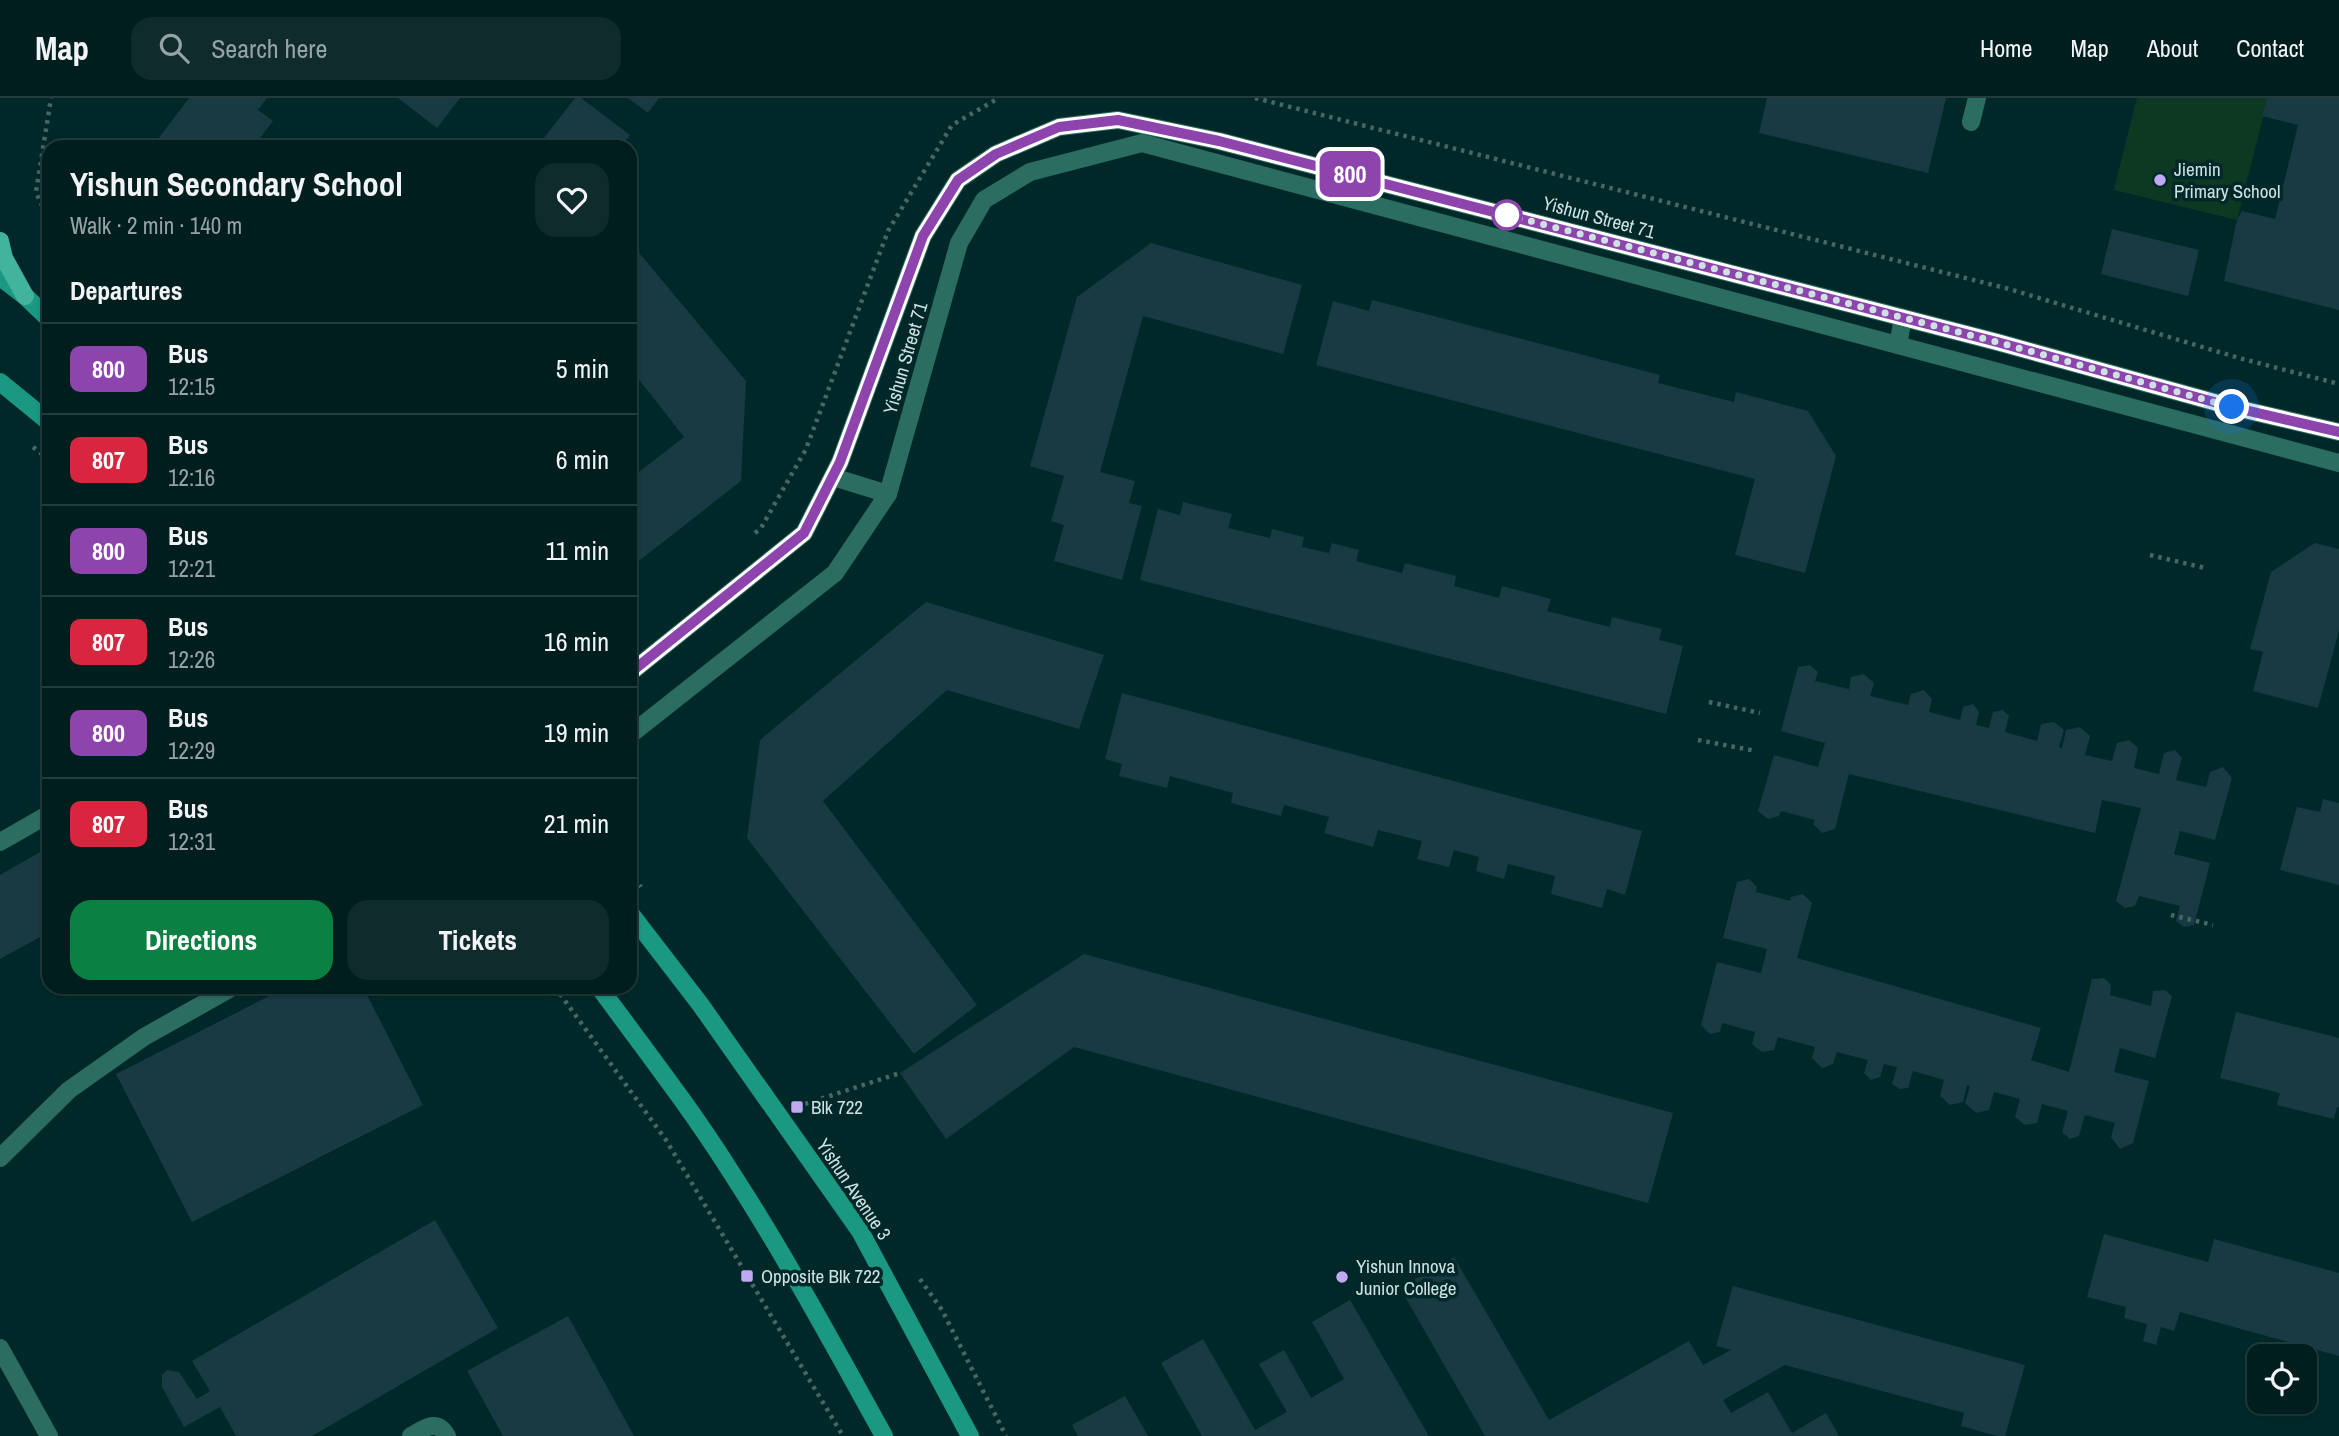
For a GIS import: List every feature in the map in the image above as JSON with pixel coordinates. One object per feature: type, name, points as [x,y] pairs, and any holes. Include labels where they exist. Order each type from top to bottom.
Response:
[{"type":"main road","points":[[0,241],[4,258],[25,296]]},
{"type":"main road","points":[[0,276],[42,312]]},
{"type":"main road","points":[[0,382],[42,416]]},
{"type":"main road","name":"Yishun Avenue 3","points":[[637,922],[700,1004],[860,1231],[970,1436]]},
{"type":"main road","points":[[604,994],[731,1171],[823,1326],[884,1436]]},
{"type":"street","points":[[1970,122],[1977,98]]},
{"type":"street","name":"Yishun Street 71","points":[[637,667],[804,533],[833,477],[923,236],[958,180],[996,154],[1059,127],[1118,120],[1219,141],[1903,318],[2219,404],[2339,432]]},
{"type":"street","name":"Yishun Street 71","points":[[637,729],[835,573],[888,494],[959,243],[985,200],[1030,172],[1142,143],[2339,463]]},
{"type":"street","points":[[1898,345],[1903,318]]},
{"type":"street","points":[[833,477],[888,494]]},
{"type":"street","points":[[0,842],[42,818]]},
{"type":"street","points":[[0,1158],[69,1090],[144,1037],[221,994]]},
{"type":"street","points":[[0,1348],[49,1436]]},
{"type":"street","points":[[411,1436],[429,1425],[443,1429],[447,1436]]},
{"type":"path","points":[[45,140],[51,98]]},
{"type":"path","points":[[751,537],[761,528],[806,449],[888,231],[952,125],[999,98]]},
{"type":"path","points":[[1255,98],[2009,289],[2239,358],[2339,384]]},
{"type":"path","points":[[42,158],[37,192],[42,204]]},
{"type":"path","points":[[2150,555],[2205,568]]},
{"type":"path","points":[[1709,702],[1760,713]]},
{"type":"path","points":[[1698,740],[1756,751]]},
{"type":"path","points":[[2171,915],[2213,925]]},
{"type":"path","points":[[560,994],[666,1140],[844,1436]]},
{"type":"path","points":[[781,1119],[797,1107],[900,1073]]},
{"type":"green space","points":[[2137,98],[2268,98],[2237,220],[2114,190]]},
{"type":"building","points":[[189,98],[267,98],[258,110],[273,121],[258,140],[157,140]]},
{"type":"building","points":[[398,98],[460,98],[437,128]]},
{"type":"building","points":[[575,98],[581,98],[630,135],[626,140],[542,140]]},
{"type":"building","points":[[628,98],[659,98],[648,113]]},
{"type":"building","points":[[1767,98],[1946,98],[1928,173],[1759,133]]},
{"type":"building","points":[[2267,98],[2339,98],[2339,310],[2224,281],[2237,220],[2242,211],[2275,219],[2298,125],[2262,116]]},
{"type":"building","points":[[2112,229],[2199,250],[2188,296],[2101,274]]},
{"type":"building","points":[[1151,243],[1302,285],[1283,354],[1143,316],[1100,472],[1135,481],[1129,503],[1142,506],[1122,580],[1054,561],[1064,525],[1051,521],[1064,476],[1030,466],[1077,297]]},
{"type":"building","points":[[637,250],[746,381],[741,481],[637,563],[637,474],[684,437],[637,377]]},
{"type":"building","points":[[1372,300],[1660,375],[1658,383],[1734,402],[1736,392],[1808,411],[1836,456],[1805,573],[1735,555],[1755,479],[1316,365],[1333,301],[1369,311]]},
{"type":"building","points":[[1183,502],[1232,514],[1228,528],[1270,538],[1272,529],[1304,537],[1302,547],[1329,553],[1332,543],[1359,550],[1356,561],[1402,573],[1405,563],[1456,576],[1454,586],[1499,598],[1502,586],[1551,599],[1547,611],[1610,627],[1612,617],[1662,629],[1659,640],[1683,646],[1666,714],[1140,580],[1158,509],[1180,515]]},
{"type":"building","points":[[2315,543],[2339,549],[2339,631],[2318,708],[2253,691],[2263,652],[2250,649],[2271,572]]},
{"type":"building","points":[[926,602],[1104,655],[1079,729],[947,690],[823,801],[977,1005],[914,1054],[747,838],[760,740]]},
{"type":"building","points":[[1810,665],[1818,672],[1815,681],[1849,689],[1851,677],[1864,674],[1874,683],[1870,696],[1908,705],[1911,694],[1924,690],[1932,699],[1929,712],[1960,720],[1963,707],[1973,704],[1979,712],[1976,725],[1989,728],[1993,712],[2003,710],[2009,716],[2005,732],[2037,741],[2041,724],[2054,722],[2064,730],[2059,747],[2062,748],[2066,730],[2080,727],[2090,736],[2085,755],[2112,761],[2117,743],[2129,740],[2138,748],[2134,768],[2159,774],[2164,753],[2175,750],[2182,758],[2176,780],[2206,787],[2210,772],[2223,767],[2232,778],[2215,840],[2180,831],[2174,854],[2210,863],[2194,925],[2184,927],[2176,921],[2180,906],[2139,896],[2135,906],[2125,908],[2116,901],[2141,808],[2102,800],[2095,833],[1849,774],[1835,829],[1822,833],[1813,824],[1815,820],[1781,811],[1779,816],[1768,819],[1758,811],[1774,755],[1818,767],[1825,743],[1781,731],[1798,667]]},
{"type":"building","points":[[1122,693],[1642,831],[1625,895],[1607,889],[1602,908],[1551,894],[1555,876],[1508,864],[1504,879],[1476,871],[1479,857],[1454,850],[1449,867],[1417,859],[1422,841],[1378,830],[1373,847],[1324,833],[1329,817],[1284,805],[1281,816],[1231,803],[1233,793],[1170,776],[1167,788],[1119,776],[1122,764],[1105,759]]},
{"type":"building","points":[[2323,799],[2339,803],[2339,885],[2280,870],[2297,807],[2320,812]]},
{"type":"building","points":[[42,851],[42,936],[0,959],[0,875]]},
{"type":"building","points":[[1749,879],[1757,887],[1756,892],[1790,901],[1791,897],[1803,894],[1812,903],[1797,958],[2041,1028],[2031,1060],[2069,1072],[2092,979],[2104,978],[2111,985],[2110,995],[2151,1006],[2153,991],[2165,990],[2172,996],[2155,1058],[2120,1048],[2114,1072],[2149,1081],[2133,1143],[2120,1149],[2111,1137],[2115,1123],[2085,1115],[2079,1136],[2070,1139],[2062,1132],[2068,1111],[2042,1104],[2037,1123],[2025,1125],[2015,1117],[2020,1099],[1994,1092],[1989,1110],[1976,1113],[1965,1103],[1970,1086],[1967,1085],[1963,1102],[1950,1105],[1940,1096],[1944,1080],[1913,1071],[1908,1088],[1900,1089],[1892,1084],[1897,1067],[1884,1064],[1880,1077],[1871,1080],[1864,1073],[1868,1060],[1837,1052],[1833,1064],[1822,1068],[1812,1058],[1815,1047],[1778,1037],[1774,1050],[1762,1052],[1752,1044],[1755,1032],[1722,1023],[1720,1032],[1710,1034],[1701,1025],[1717,962],[1761,973],[1767,949],[1723,938],[1737,882]]},
{"type":"building","points":[[1084,954],[1673,1113],[1648,1203],[1074,1047],[946,1139],[900,1073]]},
{"type":"building","points":[[273,994],[367,994],[423,1105],[192,1222],[116,1074]]},
{"type":"building","points":[[2236,1012],[2339,1038],[2339,1107],[2334,1119],[2277,1105],[2280,1093],[2220,1078]]},
{"type":"building","points":[[435,1220],[498,1328],[312,1436],[236,1436],[220,1407],[184,1427],[162,1387],[162,1375],[167,1370],[179,1372],[197,1399],[210,1391],[192,1361]]},
{"type":"building","points":[[2104,1234],[2208,1262],[2214,1239],[2339,1273],[2339,1356],[2317,1350],[2317,1344],[2296,1344],[2180,1312],[2174,1331],[2161,1327],[2156,1345],[2143,1341],[2147,1324],[2124,1318],[2126,1307],[2087,1297]]},
{"type":"building","points":[[1454,1257],[1549,1420],[1689,1341],[1703,1365],[1731,1350],[1716,1346],[1733,1286],[2025,1365],[2005,1436],[1961,1426],[1964,1413],[1785,1365],[1723,1400],[1731,1413],[1768,1392],[1792,1433],[1826,1413],[1839,1436],[1485,1436],[1400,1288]]},
{"type":"building","points":[[1350,1300],[1429,1436],[1202,1436],[1161,1363],[1203,1339],[1255,1430],[1287,1412],[1259,1364],[1284,1350],[1311,1398],[1344,1379],[1312,1322]]},
{"type":"building","points":[[568,1316],[634,1436],[503,1436],[467,1371]]},
{"type":"building","points":[[1125,1396],[1148,1436],[1078,1436],[1072,1425]]},
{"type":"bus line","name":"800","points":[[637,667],[804,533],[840,462],[923,236],[946,198],[958,180],[996,154],[1059,127],[1118,120],[1219,141],[1997,342],[2232,407],[2339,432]]},
{"type":"place","name":"Jiemin Primary School","points":[[2160,180]]},
{"type":"place","name":"Blk 722","points":[[797,1107]]},
{"type":"place","name":"Opposite Blk 722","points":[[747,1276]]},
{"type":"place","name":"Yishun Innova Junior College","points":[[1342,1277]]},
{"type":"route","points":[[1507,215],[1997,342],[2232,407]]}]
